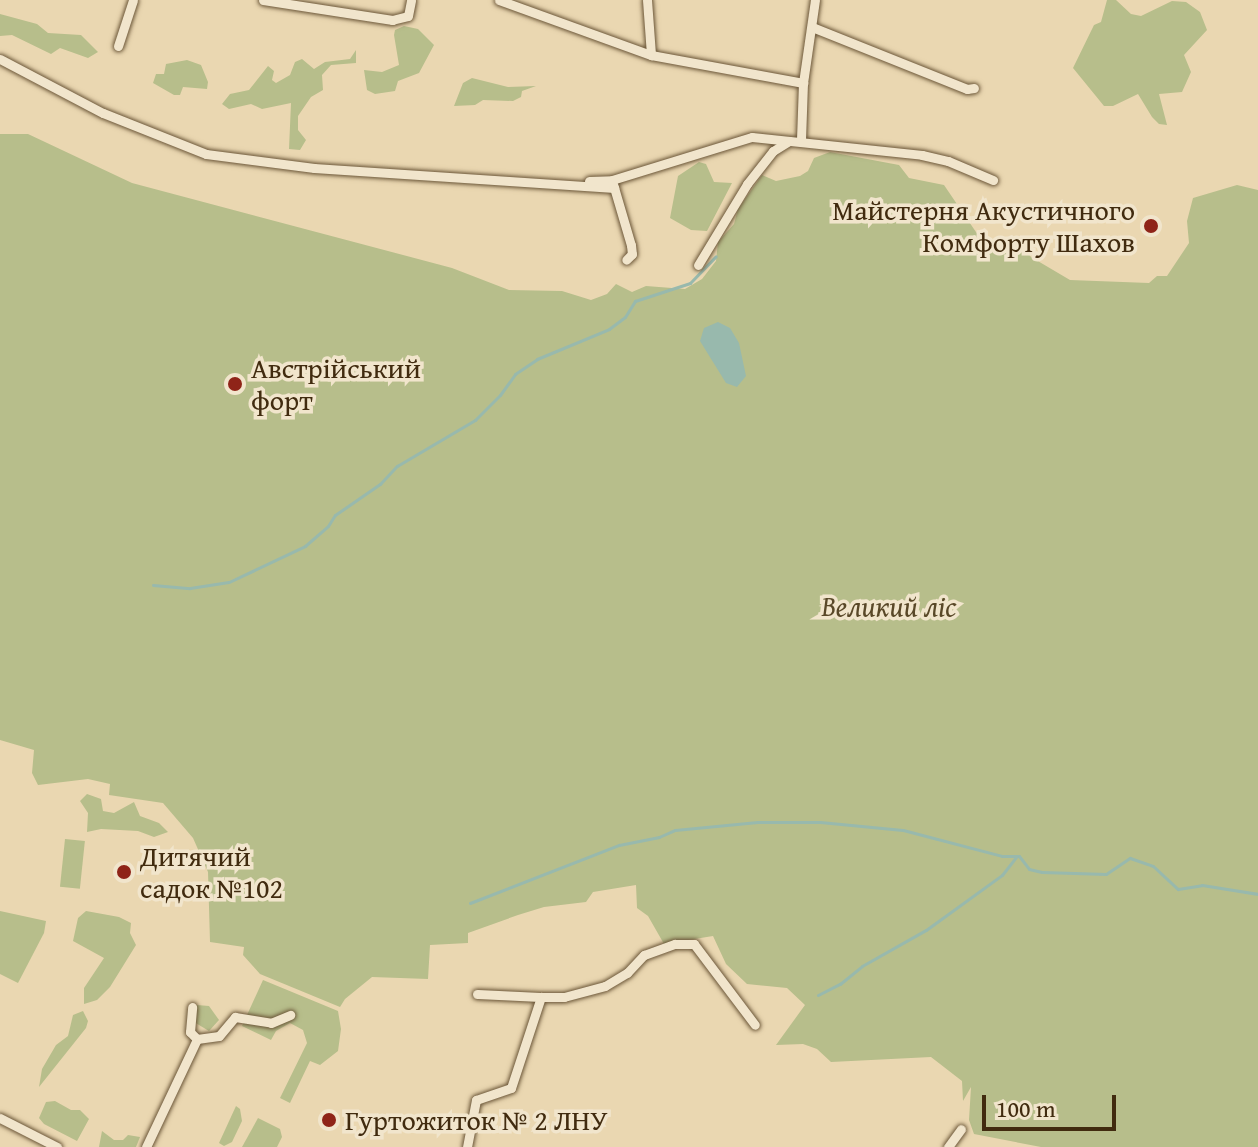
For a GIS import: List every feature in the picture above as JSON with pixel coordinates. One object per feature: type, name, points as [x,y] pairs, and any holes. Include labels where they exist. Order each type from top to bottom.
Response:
[{"type":"street","points":[[118,46],[133,0]]},
{"type":"street","points":[[263,0],[392,20],[408,16],[411,0]]},
{"type":"street","points":[[499,0],[651,55],[803,83]]},
{"type":"street","points":[[647,0],[651,55]]},
{"type":"street","points":[[801,140],[803,83],[815,0]]},
{"type":"street","points":[[812,27],[967,89],[974,88]]},
{"type":"street","points":[[0,59],[103,113],[206,154],[314,168],[613,184],[740,139],[801,140],[818,145],[922,155],[948,161],[993,180]]},
{"type":"street","points":[[698,265],[736,200],[773,151],[780,144],[801,140]]},
{"type":"street","points":[[613,184],[631,245],[632,254],[626,260]]},
{"type":"street","points":[[477,994],[564,997],[605,986],[627,973],[644,955],[675,944],[694,944],[755,1025]]},
{"type":"street","points":[[467,1147],[476,1100],[511,1088],[541,997]]},
{"type":"street","points":[[192,1007],[190,1032],[197,1039]]},
{"type":"street","points":[[197,1039],[219,1036],[235,1017],[271,1023],[290,1015]]},
{"type":"street","points":[[146,1147],[197,1039]]},
{"type":"street","points":[[0,1118],[57,1147]]},
{"type":"street","points":[[948,1147],[961,1129]]},
{"type":"green space","points":[[1107,0],[1116,0],[1131,14],[1141,16],[1172,1],[1186,2],[1200,12],[1207,30],[1184,55],[1191,72],[1182,92],[1159,94],[1167,125],[1159,124],[1152,117],[1138,94],[1113,106],[1104,106],[1073,68],[1094,25],[1101,22]]},
{"type":"green space","points":[[0,14],[37,24],[48,33],[81,35],[98,52],[88,58],[60,48],[51,54],[12,35],[0,36]]},
{"type":"green space","points":[[404,26],[418,29],[434,45],[419,73],[398,81],[395,91],[375,94],[367,90],[364,70],[382,72],[399,65],[394,35],[395,30]]},
{"type":"green space","points":[[356,50],[356,63],[331,65],[322,75],[323,90],[311,97],[298,116],[298,130],[306,140],[300,150],[289,149],[291,103],[262,109],[251,104],[229,109],[222,104],[230,94],[249,90],[268,66],[274,71],[272,80],[276,83],[290,75],[295,62],[302,59],[314,69],[325,62],[350,59]]},
{"type":"green space","points":[[187,60],[201,65],[208,82],[207,89],[183,87],[180,95],[174,95],[153,83],[156,74],[164,74],[166,64]]},
{"type":"green space","points":[[472,78],[508,87],[536,86],[522,91],[521,97],[513,101],[483,100],[475,105],[454,106],[463,83]]},
{"type":"green space","name":"Великий ліс","points":[[0,134],[28,134],[132,183],[452,268],[509,290],[562,291],[591,300],[607,294],[616,284],[632,292],[646,286],[685,289],[702,279],[716,261],[718,242],[734,224],[738,209],[762,175],[776,181],[800,176],[808,171],[814,158],[830,152],[899,165],[909,178],[944,185],[978,235],[1013,247],[1020,244],[1031,257],[1070,280],[1149,283],[1157,276],[1167,276],[1189,243],[1187,221],[1193,198],[1237,185],[1258,190],[1258,1147],[1041,1147],[974,1134],[969,1120],[971,1087],[963,1101],[962,1081],[931,1057],[831,1062],[817,1049],[803,1044],[776,1045],[805,1005],[787,988],[747,984],[726,964],[713,936],[664,944],[648,916],[637,908],[636,885],[593,892],[586,902],[544,907],[518,915],[468,933],[468,943],[430,945],[428,979],[372,977],[345,999],[340,1007],[260,974],[243,955],[244,947],[210,942],[208,872],[193,838],[163,803],[109,795],[110,784],[88,779],[38,785],[32,773],[34,750],[0,740]]},
{"type":"green space","points":[[699,162],[706,164],[714,182],[732,183],[707,231],[691,230],[670,218],[678,176]]},
{"type":"green space","points":[[87,794],[101,799],[103,811],[114,813],[134,802],[140,816],[159,823],[168,832],[154,837],[138,831],[101,829],[87,832],[88,813],[80,801]]},
{"type":"green space","points":[[65,839],[85,841],[80,889],[60,887]]},
{"type":"green space","points":[[0,911],[46,921],[44,933],[18,983],[0,974]]},
{"type":"green space","points":[[86,911],[119,917],[131,923],[130,933],[136,945],[110,987],[97,1000],[84,1004],[84,988],[104,958],[73,941],[78,918]]},
{"type":"green space","points":[[263,980],[338,1011],[341,1029],[338,1051],[320,1065],[310,1061],[290,1103],[280,1098],[307,1043],[303,1030],[290,1023],[276,1031],[271,1040],[242,1026]]},
{"type":"green space","points":[[197,1005],[209,1006],[219,1020],[209,1031],[194,1022]]},
{"type":"green space","points":[[83,1011],[88,1021],[86,1028],[39,1087],[42,1069],[56,1045],[68,1036],[73,1015]]},
{"type":"green space","points":[[55,1101],[71,1110],[80,1110],[89,1119],[77,1141],[44,1124],[39,1118],[46,1102]]},
{"type":"green space","points":[[236,1106],[240,1109],[242,1121],[232,1142],[224,1146],[219,1143]]},
{"type":"green space","points":[[258,1118],[280,1129],[282,1137],[277,1147],[242,1147]]},
{"type":"green space","points":[[102,1131],[114,1140],[123,1140],[128,1135],[140,1137],[136,1147],[99,1147]]},
{"type":"water","points":[[718,322],[730,328],[739,343],[746,376],[737,387],[726,383],[700,341],[704,328]]},
{"type":"waterway","points":[[153,585],[190,588],[229,582],[305,546],[328,526],[335,515],[380,484],[397,466],[475,420],[500,395],[515,374],[537,359],[609,329],[625,317],[635,301],[690,283],[716,256]]},
{"type":"waterway","points":[[470,903],[619,845],[659,837],[675,830],[758,822],[820,822],[903,830],[1002,856],[1019,856],[1029,869],[1042,872],[1106,874],[1130,858],[1153,866],[1178,889],[1202,885],[1258,894]]},
{"type":"waterway","points":[[818,995],[926,930],[1002,875],[1016,857]]},
{"type":"place","name":"Майстерня Акустичного Комфорту Шахов","points":[[1151,226]]},
{"type":"place","name":"Австрійський форт","points":[[235,384]]},
{"type":"place","name":"Дитячий садок №102","points":[[124,872]]},
{"type":"place","name":"Гуртожиток № 2 ЛНУ","points":[[329,1120]]}]
